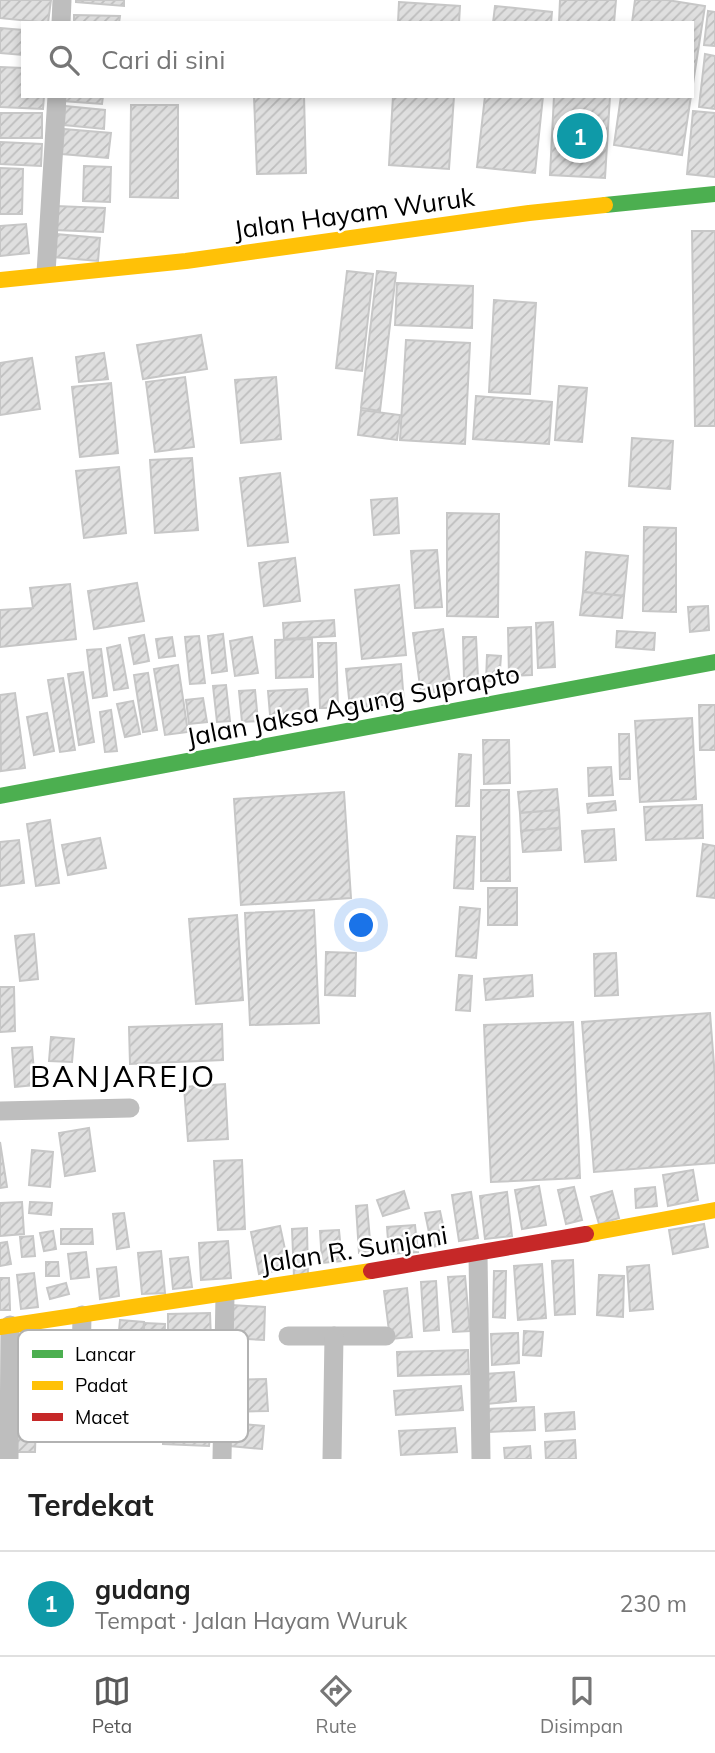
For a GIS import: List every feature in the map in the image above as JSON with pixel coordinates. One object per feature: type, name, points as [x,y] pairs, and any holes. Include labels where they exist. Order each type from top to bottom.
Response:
[{"type":"street","points":[[61,21],[62,0]]},
{"type":"street","points":[[46,273],[57,98]]},
{"type":"street","name":"Jalan Hayam Wuruk","points":[[0,280],[46,273],[186,261],[529,214],[715,194]]},
{"type":"street","name":"Jalan Jaksa Agung Suprapto","points":[[0,796],[715,662]]},
{"type":"street","points":[[0,1111],[130,1108]]},
{"type":"street","name":"Jalan R. Sunjani","points":[[5,1326],[225,1295],[478,1254],[715,1210]]},
{"type":"street","points":[[478,1254],[481,1459]]},
{"type":"street","points":[[224,1330],[225,1295]]},
{"type":"street","points":[[82,1315],[82,1330]]},
{"type":"street","points":[[5,1326],[9,1459]]},
{"type":"street","points":[[288,1336],[386,1336]]},
{"type":"street","points":[[332,1459],[334,1336]]},
{"type":"building","points":[[0,0],[51,0],[48,21],[0,18]]},
{"type":"building","points":[[124,0],[124,6],[76,2]]},
{"type":"building","points":[[560,0],[616,0],[614,21],[559,21]]},
{"type":"building","points":[[635,0],[667,0],[705,6],[694,77],[694,21],[632,21]]},
{"type":"building","points":[[399,2],[460,6],[459,21],[398,21]]},
{"type":"building","points":[[495,6],[552,12],[551,21],[493,21]]},
{"type":"building","points":[[708,11],[715,12],[715,46],[704,45]]},
{"type":"building","points":[[74,15],[120,16],[119,21],[74,21]]},
{"type":"building","points":[[0,28],[21,30],[21,55],[0,53]]},
{"type":"building","points":[[705,54],[715,56],[715,109],[699,107]]},
{"type":"building","points":[[0,67],[21,68],[21,98],[44,98],[43,109],[0,107]]},
{"type":"building","points":[[64,98],[103,98],[102,104],[63,101]]},
{"type":"building","points":[[254,98],[304,98],[306,173],[257,174]]},
{"type":"building","points":[[393,98],[454,98],[449,169],[389,165]]},
{"type":"building","points":[[485,98],[543,98],[535,173],[477,167]]},
{"type":"building","points":[[554,98],[610,98],[605,178],[550,175]]},
{"type":"building","points":[[621,98],[691,98],[682,155],[614,145]]},
{"type":"building","points":[[131,105],[178,105],[178,198],[130,197]]},
{"type":"building","points":[[65,106],[105,110],[104,129],[64,125]]},
{"type":"building","points":[[693,111],[715,113],[715,177],[687,174]]},
{"type":"building","points":[[0,113],[42,113],[42,138],[0,138]]},
{"type":"building","points":[[64,129],[111,133],[108,158],[62,154]]},
{"type":"building","points":[[0,142],[42,144],[41,166],[0,164]]},
{"type":"building","points":[[84,166],[111,167],[110,202],[83,201]]},
{"type":"building","points":[[0,168],[23,169],[22,214],[0,214]]},
{"type":"building","points":[[55,206],[105,208],[103,232],[54,230]]},
{"type":"building","points":[[26,224],[29,253],[0,256],[0,226]]},
{"type":"building","points":[[692,231],[715,231],[715,426],[695,426]]},
{"type":"building","points":[[56,234],[100,238],[98,261],[53,257]]},
{"type":"building","points":[[347,271],[373,274],[362,371],[336,368]]},
{"type":"building","points":[[377,271],[396,273],[380,411],[361,408]]},
{"type":"building","points":[[397,283],[473,286],[472,328],[395,325]]},
{"type":"building","points":[[494,300],[536,303],[530,394],[489,392]]},
{"type":"building","points":[[201,335],[207,369],[143,379],[137,345]]},
{"type":"building","points":[[406,340],[470,343],[465,444],[400,440]]},
{"type":"building","points":[[104,353],[108,379],[79,382],[76,357]]},
{"type":"building","points":[[32,358],[40,409],[0,415],[0,363]]},
{"type":"building","points":[[185,377],[194,447],[155,452],[146,382]]},
{"type":"building","points":[[276,377],[281,439],[241,443],[235,380]]},
{"type":"building","points":[[111,383],[118,453],[80,457],[72,387]]},
{"type":"building","points":[[559,386],[587,388],[582,442],[555,440]]},
{"type":"building","points":[[476,396],[552,402],[549,444],[473,439]]},
{"type":"building","points":[[361,410],[400,415],[397,440],[358,435]]},
{"type":"building","points":[[632,438],[673,441],[670,489],[629,486]]},
{"type":"building","points":[[192,458],[198,530],[155,533],[150,460]]},
{"type":"building","points":[[119,467],[126,533],[84,538],[76,471]]},
{"type":"building","points":[[280,473],[288,542],[248,546],[240,478]]},
{"type":"building","points":[[397,498],[399,533],[374,535],[371,500]]},
{"type":"building","points":[[447,513],[499,514],[498,617],[447,616]]},
{"type":"building","points":[[644,527],[676,528],[676,612],[643,611]]},
{"type":"building","points":[[437,550],[442,607],[415,608],[411,551]]},
{"type":"building","points":[[586,552],[628,556],[624,596],[583,592]]},
{"type":"building","points":[[295,558],[300,601],[264,606],[259,563]]},
{"type":"building","points":[[137,583],[144,621],[94,629],[88,591]]},
{"type":"building","points":[[70,584],[76,639],[0,647],[0,610],[33,608],[30,588]]},
{"type":"building","points":[[399,585],[406,655],[362,659],[355,590]]},
{"type":"building","points":[[583,592],[624,596],[622,618],[580,615]]},
{"type":"building","points":[[708,606],[709,630],[690,632],[688,607]]},
{"type":"building","points":[[334,620],[335,636],[284,639],[283,623]]},
{"type":"building","points":[[553,622],[555,667],[538,668],[536,623]]},
{"type":"building","points":[[531,627],[532,675],[509,676],[508,628]]},
{"type":"building","points":[[443,629],[451,690],[421,694],[413,633]]},
{"type":"building","points":[[617,631],[655,633],[654,650],[616,647]]},
{"type":"building","points":[[223,634],[227,671],[212,673],[208,636]]},
{"type":"building","points":[[144,635],[149,661],[134,664],[129,638]]},
{"type":"building","points":[[199,636],[205,683],[190,684],[185,637]]},
{"type":"building","points":[[172,637],[175,656],[159,658],[156,639]]},
{"type":"building","points":[[252,637],[258,673],[235,676],[230,641]]},
{"type":"building","points":[[463,637],[476,637],[478,678],[464,678]]},
{"type":"building","points":[[312,639],[313,677],[276,678],[275,640]]},
{"type":"building","points":[[318,643],[336,643],[338,708],[320,708]]},
{"type":"building","points":[[120,645],[128,688],[114,690],[107,648]]},
{"type":"building","points":[[101,649],[107,696],[93,698],[87,650]]},
{"type":"building","points":[[487,655],[501,656],[499,682],[486,681]]},
{"type":"building","points":[[401,664],[404,703],[350,708],[346,669]]},
{"type":"building","points":[[178,665],[188,732],[165,735],[154,669]]},
{"type":"building","points":[[83,672],[94,742],[79,745],[68,674]]},
{"type":"building","points":[[148,673],[157,730],[143,732],[134,675]]},
{"type":"building","points":[[63,678],[75,750],[60,752],[48,680]]},
{"type":"building","points":[[226,685],[230,721],[217,722],[213,686]]},
{"type":"building","points":[[307,689],[309,712],[270,715],[268,691]]},
{"type":"building","points":[[255,690],[258,721],[242,722],[239,691]]},
{"type":"building","points":[[15,693],[25,768],[1,771],[0,695]]},
{"type":"building","points":[[203,698],[207,722],[189,724],[186,700]]},
{"type":"building","points":[[133,701],[140,734],[125,737],[117,704]]},
{"type":"building","points":[[699,705],[715,705],[715,750],[700,750]]},
{"type":"building","points":[[111,710],[117,751],[105,752],[100,712]]},
{"type":"building","points":[[47,713],[54,751],[34,755],[27,717]]},
{"type":"building","points":[[692,718],[696,799],[640,802],[635,721]]},
{"type":"building","points":[[619,734],[629,734],[630,779],[620,779]]},
{"type":"building","points":[[483,740],[509,740],[510,783],[484,784]]},
{"type":"building","points":[[459,754],[471,755],[469,806],[456,806]]},
{"type":"building","points":[[611,767],[613,795],[589,796],[588,768]]},
{"type":"building","points":[[557,789],[559,810],[520,813],[518,792]]},
{"type":"building","points":[[481,790],[509,790],[510,881],[481,881]]},
{"type":"building","points":[[344,792],[351,898],[241,905],[234,799]]},
{"type":"building","points":[[615,801],[616,810],[588,813],[587,804]]},
{"type":"building","points":[[702,805],[703,838],[646,840],[644,807]]},
{"type":"building","points":[[559,810],[560,828],[521,831],[520,813]]},
{"type":"building","points":[[50,820],[59,883],[36,886],[27,824]]},
{"type":"building","points":[[560,828],[561,850],[523,852],[521,831]]},
{"type":"building","points":[[614,829],[616,860],[585,862],[582,831]]},
{"type":"building","points":[[457,836],[475,837],[473,889],[454,888]]},
{"type":"building","points":[[100,838],[106,868],[68,875],[62,845]]},
{"type":"building","points":[[19,840],[24,883],[0,886],[0,842]]},
{"type":"building","points":[[703,844],[715,846],[715,898],[697,896]]},
{"type":"building","points":[[488,888],[517,888],[517,925],[488,925]]},
{"type":"building","points":[[460,907],[480,909],[476,958],[456,956]]},
{"type":"building","points":[[314,910],[319,1023],[250,1025],[245,913]]},
{"type":"building","points":[[237,915],[243,1000],[196,1004],[189,919]]},
{"type":"building","points":[[34,934],[38,979],[20,981],[15,936]]},
{"type":"building","points":[[326,952],[356,953],[355,996],[325,995]]},
{"type":"building","points":[[616,953],[618,995],[595,996],[594,954]]},
{"type":"building","points":[[459,975],[472,976],[470,1011],[456,1010]]},
{"type":"building","points":[[532,975],[533,996],[486,1000],[484,979]]},
{"type":"building","points":[[0,987],[14,987],[15,1031],[0,1032]]},
{"type":"building","points":[[710,1013],[715,1078],[715,1163],[594,1172],[582,1022]]},
{"type":"building","points":[[573,1022],[580,1178],[491,1182],[484,1025]]},
{"type":"building","points":[[222,1024],[223,1060],[130,1064],[129,1027]]},
{"type":"building","points":[[51,1037],[74,1039],[72,1062],[49,1061]]},
{"type":"building","points":[[32,1047],[35,1085],[15,1087],[12,1048]]},
{"type":"building","points":[[225,1084],[228,1139],[188,1141],[184,1087]]},
{"type":"building","points":[[89,1128],[95,1171],[65,1176],[59,1133]]},
{"type":"building","points":[[0,1142],[7,1187],[0,1188]]},
{"type":"building","points":[[32,1150],[53,1152],[50,1187],[29,1185]]},
{"type":"building","points":[[242,1160],[245,1229],[218,1230],[214,1161]]},
{"type":"building","points":[[693,1170],[698,1200],[668,1206],[663,1175]]},
{"type":"building","points":[[539,1186],[546,1225],[522,1229],[515,1190]]},
{"type":"building","points":[[574,1187],[582,1220],[566,1224],[558,1190]]},
{"type":"building","points":[[655,1187],[657,1206],[636,1208],[635,1189]]},
{"type":"building","points":[[404,1191],[409,1208],[383,1216],[377,1200]]},
{"type":"building","points":[[612,1191],[619,1218],[599,1224],[591,1197]]},
{"type":"building","points":[[471,1192],[478,1238],[459,1241],[452,1195]]},
{"type":"building","points":[[507,1192],[512,1236],[485,1239],[480,1196]]},
{"type":"building","points":[[22,1202],[24,1234],[0,1236],[0,1203]]},
{"type":"building","points":[[30,1202],[52,1203],[51,1215],[29,1213]]},
{"type":"building","points":[[367,1205],[371,1252],[359,1253],[356,1206]]},
{"type":"building","points":[[440,1211],[447,1244],[432,1247],[425,1213]]},
{"type":"building","points":[[124,1213],[129,1247],[117,1249],[113,1214]]},
{"type":"building","points":[[704,1224],[708,1247],[673,1254],[669,1230]]},
{"type":"building","points":[[415,1225],[418,1252],[389,1254],[387,1227]]},
{"type":"building","points":[[280,1226],[289,1268],[259,1274],[251,1232]]},
{"type":"building","points":[[307,1228],[308,1276],[294,1277],[292,1229]]},
{"type":"building","points":[[61,1229],[92,1229],[93,1244],[61,1244]]},
{"type":"building","points":[[339,1230],[342,1261],[322,1263],[320,1231]]},
{"type":"building","points":[[53,1231],[56,1249],[44,1251],[40,1233]]},
{"type":"building","points":[[33,1236],[35,1256],[22,1257],[20,1237]]},
{"type":"building","points":[[228,1241],[231,1278],[201,1280],[199,1243]]},
{"type":"building","points":[[7,1242],[11,1264],[0,1266],[0,1243]]},
{"type":"building","points":[[161,1251],[165,1293],[142,1294],[138,1253]]},
{"type":"building","points":[[86,1252],[89,1277],[71,1279],[68,1254]]},
{"type":"building","points":[[188,1257],[192,1287],[173,1289],[170,1259]]},
{"type":"building","points":[[573,1260],[575,1314],[555,1315],[552,1261]]},
{"type":"building","points":[[46,1262],[58,1262],[59,1276],[46,1276]]},
{"type":"building","points":[[542,1264],[546,1318],[518,1320],[514,1266]]},
{"type":"building","points":[[649,1265],[653,1309],[630,1311],[627,1267]]},
{"type":"building","points":[[116,1267],[119,1296],[100,1299],[97,1269]]},
{"type":"building","points":[[494,1271],[506,1271],[505,1318],[493,1317]]},
{"type":"building","points":[[34,1273],[38,1307],[21,1309],[17,1275]]},
{"type":"building","points":[[599,1275],[624,1276],[623,1317],[597,1315]]},
{"type":"building","points":[[465,1276],[470,1331],[453,1332],[448,1277]]},
{"type":"building","points":[[0,1278],[9,1278],[10,1310],[0,1310]]},
{"type":"building","points":[[436,1281],[439,1330],[424,1331],[421,1282]]},
{"type":"building","points":[[66,1283],[69,1294],[50,1299],[47,1288]]},
{"type":"building","points":[[407,1288],[412,1337],[390,1339],[384,1291]]},
{"type":"building","points":[[231,1305],[265,1307],[264,1340],[248,1339],[248,1330],[230,1330]]},
{"type":"building","points":[[210,1313],[211,1330],[168,1330],[168,1314]]},
{"type":"building","points":[[120,1320],[144,1322],[143,1330],[119,1330]]},
{"type":"building","points":[[144,1323],[165,1324],[165,1330],[144,1330]]},
{"type":"building","points":[[524,1331],[543,1332],[541,1356],[523,1355]]},
{"type":"building","points":[[518,1333],[519,1363],[492,1365],[491,1334]]},
{"type":"building","points":[[468,1350],[469,1374],[398,1376],[397,1352]]},
{"type":"building","points":[[514,1372],[516,1401],[487,1404],[485,1374]]},
{"type":"building","points":[[248,1379],[266,1379],[268,1411],[248,1412]]},
{"type":"building","points":[[461,1386],[463,1410],[396,1415],[394,1391]]},
{"type":"building","points":[[534,1407],[535,1430],[488,1432],[487,1409]]},
{"type":"building","points":[[574,1412],[575,1429],[546,1431],[545,1414]]},
{"type":"building","points":[[18,1416],[18,1442],[35,1442],[35,1452],[15,1452]]},
{"type":"building","points":[[248,1424],[264,1426],[262,1449],[230,1446],[230,1442],[248,1442]]},
{"type":"building","points":[[455,1428],[457,1452],[401,1455],[399,1431]]},
{"type":"building","points":[[575,1440],[576,1459],[546,1459],[545,1442]]},
{"type":"building","points":[[163,1442],[209,1442],[209,1446]]},
{"type":"building","points":[[530,1446],[531,1459],[505,1459],[504,1448]]},
{"type":"traffic: fast","points":[[605,205],[715,194]]},
{"type":"traffic: fast","points":[[0,796],[715,662]]},
{"type":"traffic: slow","points":[[0,280],[186,261],[529,213],[605,205]]},
{"type":"traffic: slow","points":[[586,1234],[715,1210]]},
{"type":"traffic: slow","points":[[0,1327],[371,1271]]},
{"type":"traffic: jam","points":[[371,1271],[586,1234]]},
{"type":"place","name":"gudang","points":[[580,136]]},
{"type":"district","name":"BANJAREJO","points":[[123,1076]]}]
